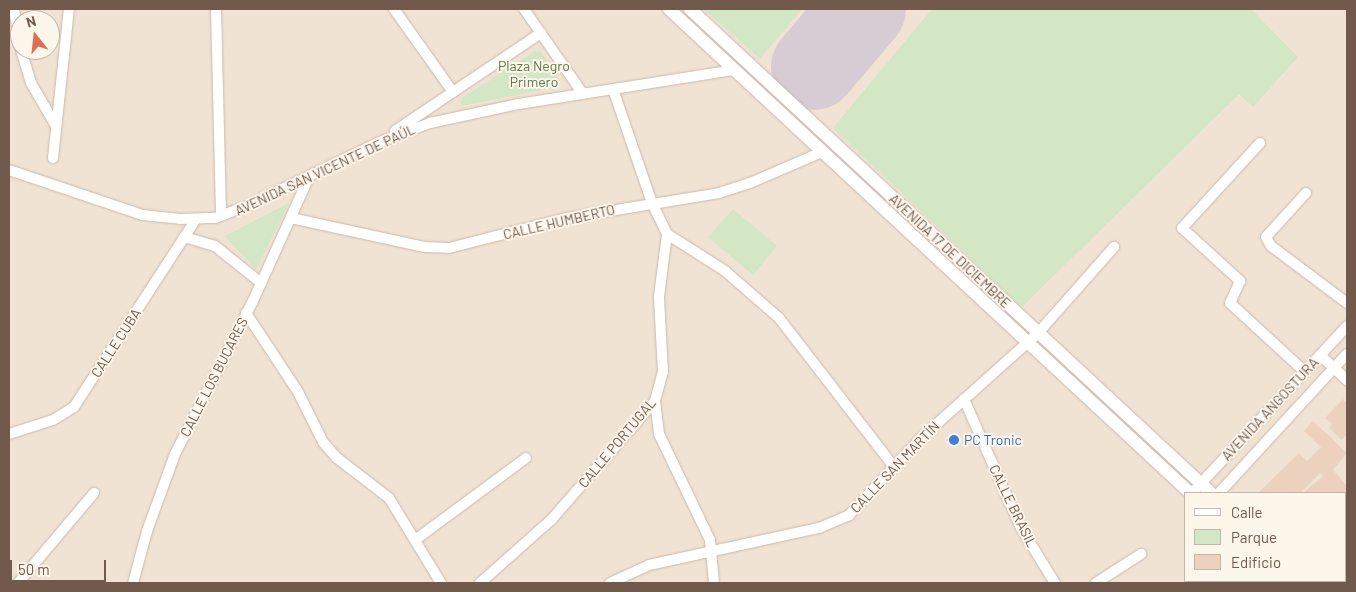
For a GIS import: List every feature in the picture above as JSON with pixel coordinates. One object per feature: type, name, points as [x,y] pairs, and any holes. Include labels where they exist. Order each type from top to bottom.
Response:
[{"type":"street","points":[[53,158],[69,9]]},
{"type":"street","points":[[216,9],[221,216]]},
{"type":"street","points":[[394,9],[452,92]]},
{"type":"street","points":[[524,9],[583,94]]},
{"type":"street","name":"AVENIDA 17 DE DICIEMBRE","points":[[668,9],[1027,342],[1194,490]]},
{"type":"street","name":"AVENIDA 17 DE DICIEMBRE","points":[[690,9],[1038,333],[1194,490]]},
{"type":"street","points":[[377,143],[541,33]]},
{"type":"street","points":[[25,60],[31,83],[56,126]]},
{"type":"street","name":"AVENIDA SAN VICENTE DE PAÚL","points":[[9,170],[143,215],[196,219],[221,216],[310,177],[377,143],[461,114],[734,70]]},
{"type":"street","points":[[613,89],[652,203],[667,234],[725,270],[779,318],[894,467]]},
{"type":"street","points":[[1260,143],[1182,228],[1240,281],[1230,303],[1304,372]]},
{"type":"street","name":"CALLE HUMBERTO","points":[[291,218],[440,249],[543,223],[719,193],[750,184],[822,152]]},
{"type":"street","name":"CALLE LOS BUCARES","points":[[133,583],[147,531],[175,454],[261,283],[310,177]]},
{"type":"street","points":[[1306,193],[1266,237],[1271,246],[1347,303]]},
{"type":"street","name":"CALLE CUBA","points":[[9,434],[53,420],[74,407],[196,219]]},
{"type":"street","name":"CALLE PORTUGAL","points":[[482,583],[552,519],[655,401],[663,372],[659,297],[667,234]]},
{"type":"street","points":[[184,237],[215,246],[261,283]]},
{"type":"street","name":"CALLE SAN MARTÍN","points":[[610,583],[640,568],[836,522],[858,508],[915,444],[1038,333],[1114,247]]},
{"type":"street","points":[[246,313],[298,392],[330,451],[390,498],[441,583]]},
{"type":"street","name":"AVENIDA ANGOSTURA","points":[[1194,490],[1347,326]]},
{"type":"street","name":"AVENIDA ANGOSTURA","points":[[1220,492],[1347,354]]},
{"type":"street","points":[[1320,355],[1347,380]]},
{"type":"street","name":"CALLE BRASIL","points":[[964,399],[1021,528],[1055,583]]},
{"type":"street","points":[[655,401],[659,434],[707,531],[712,551],[714,583]]},
{"type":"street","points":[[415,540],[526,458]]},
{"type":"street","points":[[18,583],[94,493]]},
{"type":"street","points":[[1096,583],[1141,554]]},
{"type":"shaded area","points":[[9,9],[1347,9],[1347,583],[9,583]]},
{"type":"green space","points":[[704,9],[802,9],[760,59]]},
{"type":"green space","points":[[932,9],[1251,9],[1298,57],[1253,107],[1239,94],[1022,307],[833,128]]},
{"type":"green space","name":"Plaza Negro Primero","points":[[535,51],[541,52],[559,78],[558,87],[461,106],[462,98]]},
{"type":"green space","points":[[289,203],[256,270],[225,236]]},
{"type":"green space","points":[[733,209],[777,246],[753,275],[708,237]]},
{"type":"building","points":[[1343,399],[1347,403],[1347,434],[1342,440],[1329,428],[1332,424],[1325,418]]},
{"type":"building","points":[[1313,421],[1347,453],[1333,470],[1347,486],[1346,504],[1346,492],[1304,492],[1323,476],[1320,473],[1301,492],[1259,492],[1299,453],[1307,461],[1321,447],[1304,431]]},
{"type":"runway","points":[[814,67],[863,9]]},
{"type":"place","name":"PC Tronic","points":[[954,440]]}]
